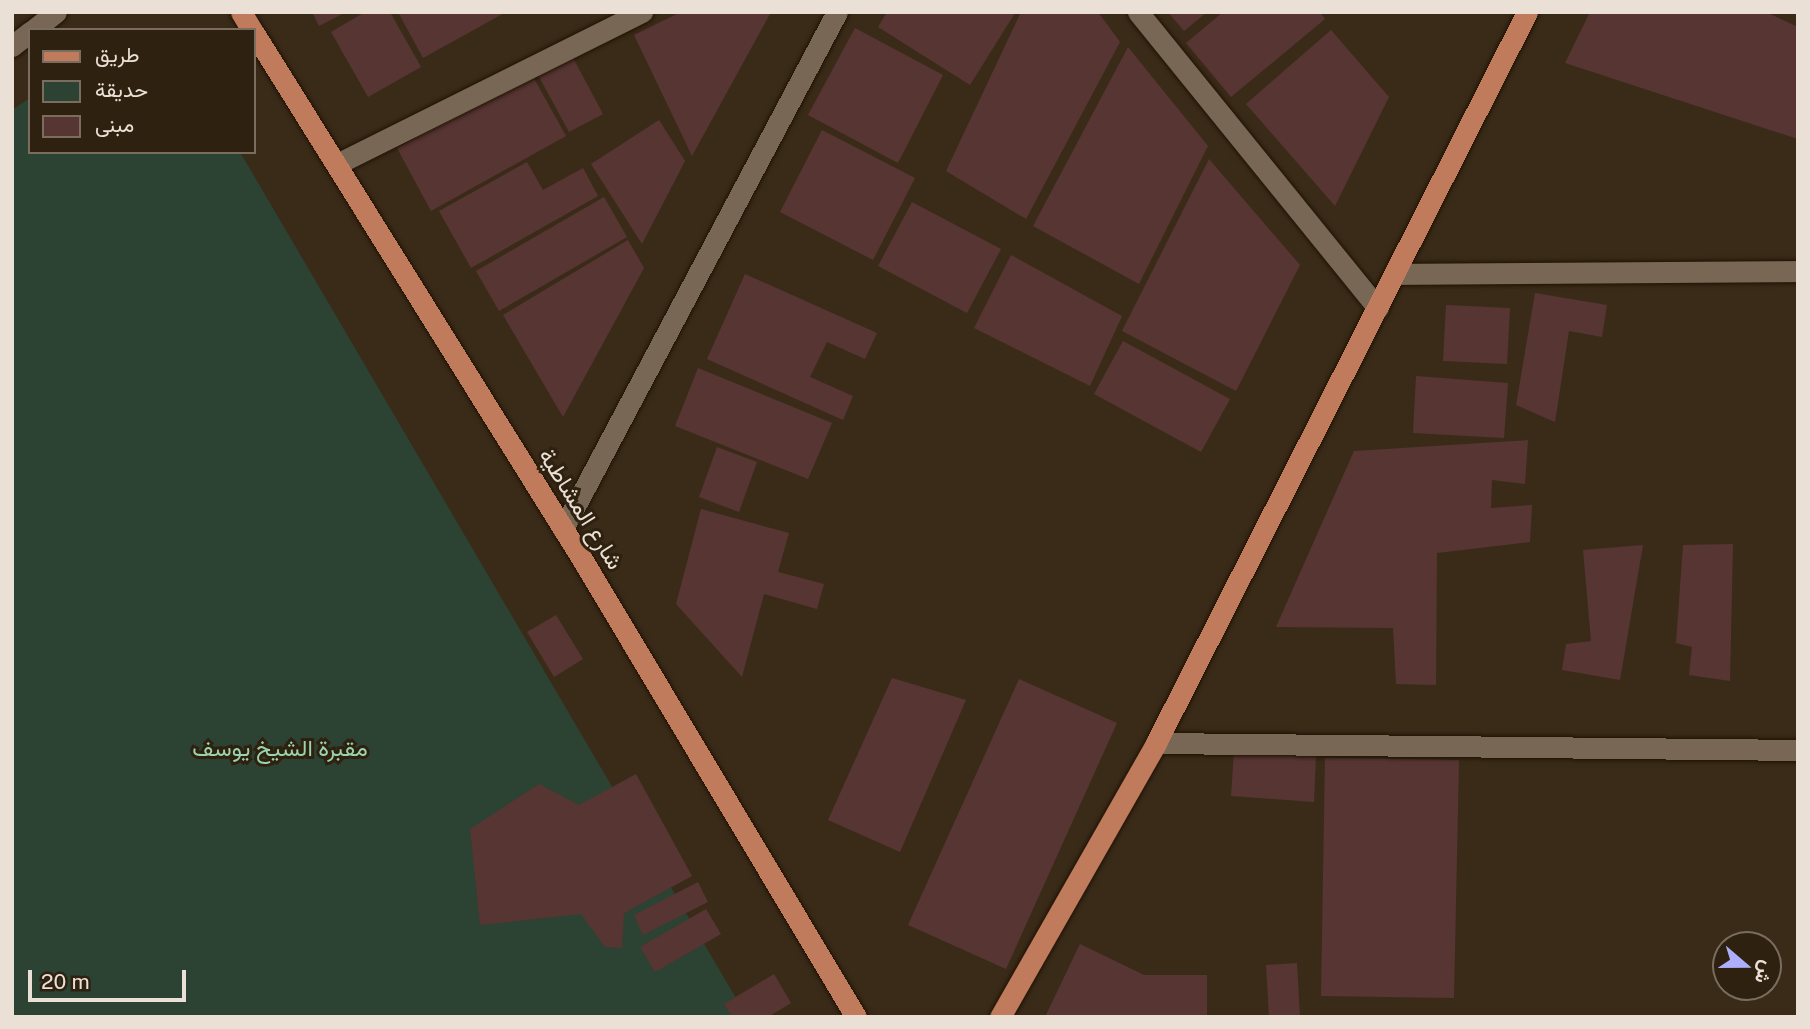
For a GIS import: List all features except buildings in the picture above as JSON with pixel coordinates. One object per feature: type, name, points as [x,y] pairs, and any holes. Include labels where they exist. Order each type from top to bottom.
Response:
[{"type":"main road","name":"شارع المشاطية","points":[[240,12],[250,28]]},
{"type":"main road","points":[[1000,1017],[1156,743],[1527,12]]},
{"type":"main road","name":"شارع المشاطية","points":[[256,37],[563,529],[856,1017]]},
{"type":"street","points":[[36,28],[56,12]]},
{"type":"street","points":[[337,164],[642,12]]},
{"type":"street","points":[[563,529],[837,12]]},
{"type":"street","points":[[1138,12],[1378,307]]},
{"type":"street","points":[[12,46],[28,34]]},
{"type":"street","points":[[1395,274],[1798,271]]},
{"type":"street","points":[[1156,743],[1798,750]]},
{"type":"green space","name":"مقبرة الشيخ يوسف","points":[[28,99],[28,154],[241,154],[747,1017],[12,1017],[12,110]]}]
